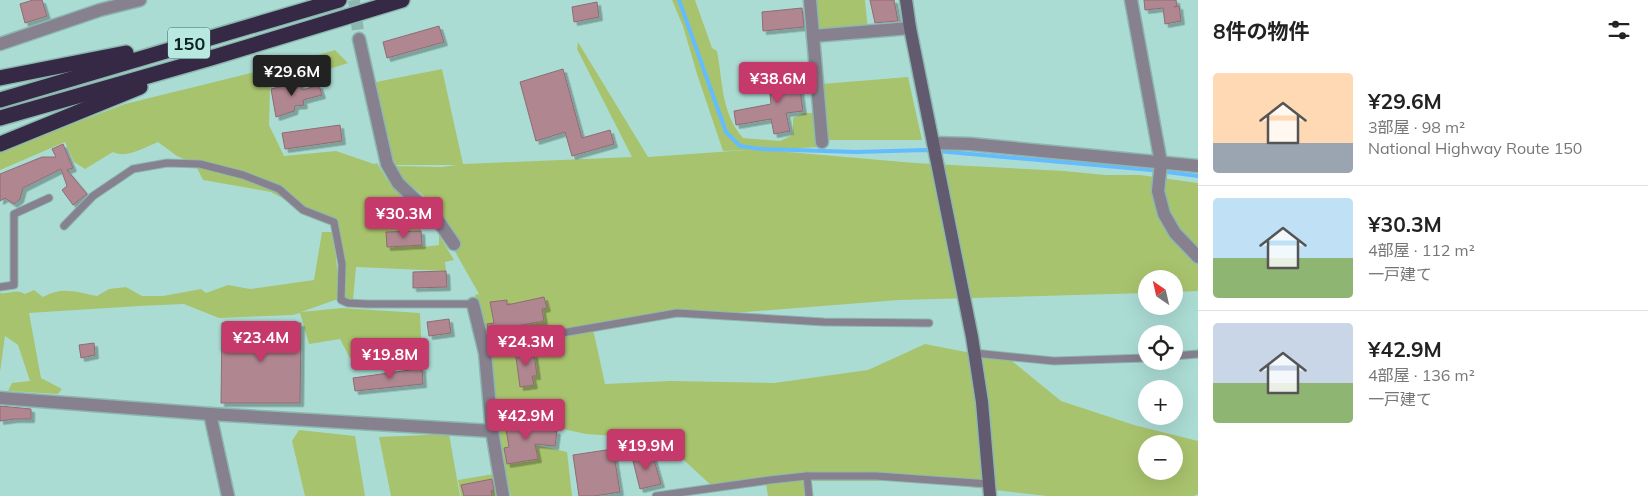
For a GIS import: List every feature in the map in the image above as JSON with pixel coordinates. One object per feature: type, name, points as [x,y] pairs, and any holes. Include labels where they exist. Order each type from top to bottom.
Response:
[{"type":"highway","name":"150","points":[[0,100],[339,0]]},
{"type":"highway","name":"150","points":[[0,118],[210,58],[402,0]]},
{"type":"highway","name":"150","points":[[0,78],[210,37]]},
{"type":"highway","name":"150","points":[[0,144],[210,58]]},
{"type":"street","points":[[0,44],[100,10],[140,0]]},
{"type":"street","points":[[810,0],[822,142]]},
{"type":"street","points":[[906,0],[974,353],[982,402],[989,490]]},
{"type":"street","points":[[1131,0],[1160,163],[1158,191],[1164,214],[1175,233],[1198,257]]},
{"type":"street","points":[[813,36],[910,28]]},
{"type":"street","points":[[359,39],[387,164],[398,183],[440,222],[454,244]]},
{"type":"street","points":[[933,144],[970,144],[1198,166]]},
{"type":"street","points":[[473,304],[484,348],[492,431],[503,496]]},
{"type":"street","points":[[0,398],[210,414],[492,431]]},
{"type":"street","points":[[210,414],[228,496]]},
{"type":"lane","points":[[64,226],[93,196],[132,169],[167,163],[200,164],[279,188],[303,210],[334,222],[342,264],[340,300],[348,303],[367,304],[473,304]]},
{"type":"lane","points":[[0,287],[14,285],[14,214],[49,198]]},
{"type":"lane","points":[[484,348],[677,313],[824,322],[929,323]]},
{"type":"lane","points":[[974,353],[1054,361],[1138,358]]},
{"type":"lane","points":[[1183,355],[1198,354]]},
{"type":"lane","points":[[807,476],[809,496]]},
{"type":"lane","points":[[656,496],[807,476],[876,476],[989,490]]},
{"type":"green space","points":[[672,0],[695,0],[712,48],[717,51],[724,97],[730,118],[743,138],[780,141],[793,135],[793,118],[804,113],[816,113],[819,147],[765,150],[915,163],[1105,175],[1140,175],[1198,183],[1198,291],[1183,292],[1183,270],[1138,270],[1138,293],[899,300],[643,320],[593,329],[605,384],[670,381],[774,383],[868,370],[925,344],[1012,361],[1061,401],[1134,425],[1174,435],[1138,435],[1138,480],[1183,480],[1183,437],[1198,441],[1198,494],[1194,496],[1047,496],[917,481],[809,481],[811,496],[768,496],[766,484],[713,487],[661,439],[586,434],[540,424],[531,444],[567,452],[572,496],[511,496],[497,436],[486,348],[475,295],[479,294],[423,195],[397,175],[396,166],[442,167],[457,165],[394,165],[371,83],[442,69],[463,164],[632,157],[577,49],[578,42],[648,157],[747,150],[723,151],[683,26]]},
{"type":"green space","points":[[810,0],[865,0],[868,31],[812,32]]},
{"type":"green space","points":[[335,50],[348,63],[270,88],[269,125],[284,156],[336,151],[374,164],[377,163],[386,178],[428,221],[420,222],[423,247],[439,245],[439,235],[454,260],[445,262],[446,271],[356,267],[353,300],[338,299],[301,312],[342,308],[420,313],[422,358],[350,358],[340,339],[309,344],[300,313],[293,315],[219,318],[184,304],[29,313],[41,378],[62,389],[58,394],[8,391],[12,383],[30,381],[18,345],[5,336],[0,372],[0,293],[17,292],[25,294],[34,290],[43,297],[57,292],[70,291],[97,296],[109,289],[126,287],[142,296],[163,296],[201,289],[206,293],[228,285],[250,289],[314,280],[322,232],[333,232],[332,225],[271,192],[203,180],[195,164],[177,156],[158,142],[130,153],[118,154],[113,152],[85,169],[74,162],[65,142],[0,170],[0,151],[125,104],[284,65]],"holes":[[[335,248],[342,269],[339,287]]]},
{"type":"green space","points":[[908,77],[922,140],[828,140],[822,84]]},
{"type":"green space","points":[[299,430],[355,436],[365,496],[305,496],[292,441]]},
{"type":"green space","points":[[449,434],[460,496],[391,496],[379,437]]},
{"type":"green space","points":[[494,474],[497,496],[461,496],[458,480]]},
{"type":"building","points":[[33,0],[42,0],[47,16],[25,23],[20,4]]},
{"type":"building","points":[[870,0],[894,0],[898,21],[875,23]]},
{"type":"building","points":[[1144,0],[1176,0],[1177,6],[1174,7],[1179,6],[1181,21],[1165,24],[1163,8],[1145,10]]},
{"type":"building","points":[[597,2],[599,17],[574,22],[572,7]]},
{"type":"building","points":[[802,8],[804,27],[763,31],[762,12]]},
{"type":"building","points":[[439,26],[444,42],[387,58],[383,42]]},
{"type":"building","points":[[806,67],[808,82],[799,83],[803,111],[786,113],[790,131],[774,134],[771,119],[736,125],[734,111],[771,104],[770,94],[787,92],[785,69]]},
{"type":"building","points":[[563,69],[582,138],[610,130],[614,144],[572,156],[565,132],[536,141],[520,82]]},
{"type":"building","points":[[300,82],[302,90],[319,85],[322,95],[303,100],[304,105],[295,106],[294,111],[276,117],[271,89]]},
{"type":"building","points":[[340,125],[342,141],[285,149],[282,133]]},
{"type":"building","points":[[63,144],[73,168],[67,170],[87,194],[73,205],[62,190],[67,186],[61,169],[23,188],[20,199],[14,204],[5,198],[0,201],[0,174],[42,157],[56,157],[52,149]]},
{"type":"building","points":[[421,231],[422,245],[387,247],[386,232]]},
{"type":"building","points":[[446,271],[447,287],[413,288],[413,272]]},
{"type":"building","points":[[544,297],[547,308],[542,309],[544,321],[506,328],[507,336],[490,338],[487,324],[494,323],[490,302],[507,300],[507,305]]},
{"type":"building","points":[[449,319],[451,333],[429,336],[427,322]]},
{"type":"building","points":[[222,323],[301,323],[300,403],[221,403]]},
{"type":"building","points":[[94,343],[95,355],[81,358],[79,345]]},
{"type":"building","points":[[528,348],[529,355],[534,354],[537,376],[532,376],[534,385],[520,387],[515,350]]},
{"type":"building","points":[[410,368],[422,368],[423,384],[355,391],[353,378],[410,370]]},
{"type":"building","points":[[0,406],[31,409],[31,419],[0,421]]},
{"type":"building","points":[[525,419],[527,427],[557,431],[555,446],[535,444],[538,459],[507,464],[504,448],[509,447],[505,423]]},
{"type":"building","points":[[613,449],[620,492],[579,496],[573,455]]},
{"type":"building","points":[[652,453],[661,484],[640,489],[632,457]]},
{"type":"building","points":[[492,479],[494,490],[491,491],[492,496],[464,496],[461,485]]},
{"type":"waterway","points":[[679,0],[726,132],[740,146],[761,149],[856,152],[926,150],[1151,170],[1198,176]]},
{"type":"tunnel","points":[[354,0],[359,39]]}]
